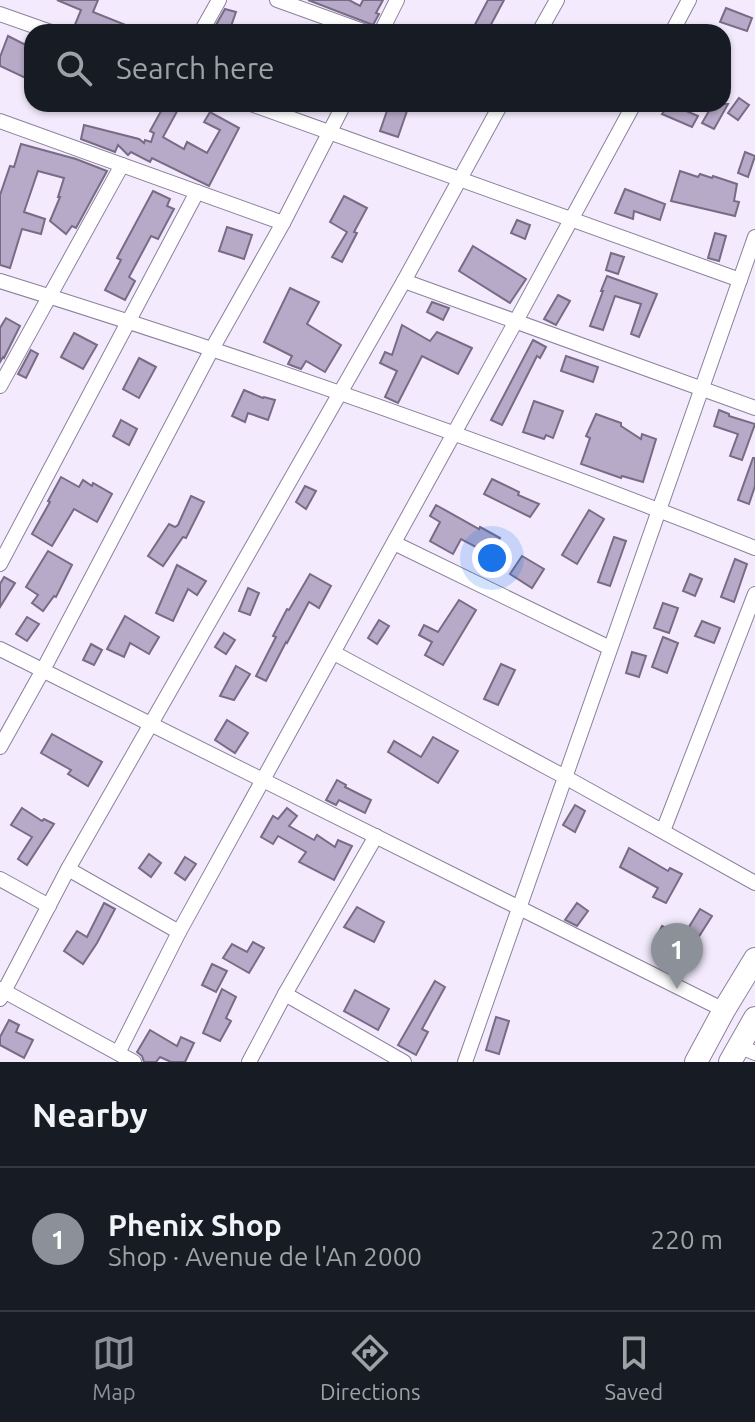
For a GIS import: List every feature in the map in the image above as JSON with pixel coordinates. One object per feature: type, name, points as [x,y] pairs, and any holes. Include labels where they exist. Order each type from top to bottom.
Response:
[{"type":"main road","points":[[696,1062],[755,959]]},
{"type":"main road","points":[[741,1054],[755,1018]]},
{"type":"street","points":[[206,24],[219,0]]},
{"type":"street","points":[[277,0],[344,24]]},
{"type":"street","points":[[385,24],[397,0]]},
{"type":"street","points":[[544,24],[557,0]]},
{"type":"street","points":[[676,24],[689,0]]},
{"type":"street","points":[[0,14],[28,24]]},
{"type":"street","points":[[274,112],[740,280]]},
{"type":"street","points":[[0,747],[340,112]]},
{"type":"street","points":[[134,1062],[2,993],[68,869],[404,281],[497,112]]},
{"type":"street","points":[[118,1053],[179,932],[630,112]]},
{"type":"street","points":[[0,121],[283,223]]},
{"type":"street","points":[[2,377],[122,165]]},
{"type":"street","points":[[0,563],[197,192]]},
{"type":"street","points":[[465,1062],[755,237]]},
{"type":"street","points":[[0,281],[339,393],[755,548]]},
{"type":"street","points":[[404,281],[755,408]]},
{"type":"street","points":[[394,543],[610,648]]},
{"type":"street","points":[[663,831],[755,594]]},
{"type":"street","points":[[0,649],[724,1010]]},
{"type":"street","points":[[334,653],[755,883]]},
{"type":"street","points":[[249,1062],[376,836]]},
{"type":"street","points":[[68,869],[179,932]]},
{"type":"street","points":[[0,879],[49,906]]},
{"type":"street","points":[[285,994],[404,1062]]},
{"type":"building","points":[[57,0],[98,0],[93,12],[123,24],[75,24],[81,10]]},
{"type":"building","points":[[308,0],[349,0],[360,6],[363,0],[383,0],[376,13],[379,14],[370,24]]},
{"type":"building","points":[[488,0],[504,0],[491,24],[475,24]]},
{"type":"building","points":[[726,8],[752,18],[747,31],[720,22]]},
{"type":"building","points":[[225,9],[236,12],[232,24],[217,24]]},
{"type":"building","points":[[8,36],[24,44],[24,77],[0,66]]},
{"type":"building","points":[[739,98],[749,105],[738,120],[728,113]]},
{"type":"building","points":[[161,112],[177,112],[163,137],[184,149],[187,142],[207,153],[220,130],[204,122],[210,112],[239,128],[209,186],[152,158],[150,162],[131,152],[128,155],[118,145],[115,152],[81,139],[84,125],[144,143],[145,140],[151,142],[154,133],[150,131]]},
{"type":"building","points":[[387,112],[407,112],[398,137],[380,131]]},
{"type":"building","points":[[689,112],[698,116],[692,127],[662,114]]},
{"type":"building","points":[[708,112],[724,112],[714,129],[702,123]]},
{"type":"building","points":[[21,144],[107,171],[76,228],[72,226],[66,234],[50,221],[64,178],[38,171],[24,212],[45,219],[41,234],[22,229],[10,268],[0,265],[0,195]]},
{"type":"building","points":[[745,152],[755,156],[748,177],[738,173]]},
{"type":"building","points":[[680,171],[698,177],[700,174],[713,176],[737,184],[734,201],[739,202],[735,216],[671,201]]},
{"type":"building","points":[[625,189],[665,204],[660,220],[634,211],[633,219],[615,213]]},
{"type":"building","points":[[153,191],[170,199],[167,206],[174,209],[158,239],[151,236],[129,277],[135,281],[125,300],[105,290],[121,260],[117,258]]},
{"type":"building","points":[[344,196],[367,208],[342,262],[332,257],[347,232],[330,222]]},
{"type":"building","points":[[517,220],[530,225],[525,239],[511,233]]},
{"type":"building","points":[[227,227],[252,235],[244,259],[219,251]]},
{"type":"building","points":[[715,233],[726,236],[719,261],[708,258]]},
{"type":"building","points":[[473,246],[526,279],[510,303],[459,271]]},
{"type":"building","points":[[611,253],[624,257],[618,274],[606,270]]},
{"type":"building","points":[[607,276],[657,294],[639,337],[631,334],[641,304],[615,296],[603,330],[590,326]]},
{"type":"building","points":[[290,288],[319,302],[307,324],[341,345],[325,372],[306,361],[301,369],[288,364],[292,356],[264,342]]},
{"type":"building","points":[[558,295],[570,301],[556,325],[544,319]]},
{"type":"building","points":[[432,302],[449,308],[443,320],[427,312]]},
{"type":"building","points":[[6,318],[20,326],[0,362],[0,328]]},
{"type":"building","points":[[402,325],[430,341],[437,332],[472,348],[458,374],[422,356],[398,403],[385,397],[397,371],[380,363],[385,352],[392,355]]},
{"type":"building","points":[[74,333],[97,345],[83,369],[61,357]]},
{"type":"building","points":[[533,340],[546,347],[540,358],[537,356],[502,425],[491,420]]},
{"type":"building","points":[[31,350],[38,354],[26,378],[18,374]]},
{"type":"building","points":[[566,356],[598,367],[593,382],[561,371]]},
{"type":"building","points":[[139,358],[156,367],[139,398],[123,389]]},
{"type":"building","points":[[244,390],[275,400],[268,420],[248,413],[245,422],[232,416]]},
{"type":"building","points":[[534,401],[563,411],[553,438],[546,435],[544,439],[523,432]]},
{"type":"building","points":[[719,410],[755,424],[742,460],[730,456],[738,434],[714,426]]},
{"type":"building","points":[[596,414],[621,423],[641,439],[642,434],[656,439],[643,482],[581,464],[590,438],[586,436]]},
{"type":"building","points":[[121,420],[137,429],[129,445],[113,436]]},
{"type":"building","points":[[753,458],[755,486],[749,504],[738,500]]},
{"type":"building","points":[[61,477],[79,487],[83,480],[92,486],[93,483],[112,494],[97,522],[74,509],[52,546],[32,534]]},
{"type":"building","points":[[492,479],[539,504],[530,517],[484,494]]},
{"type":"building","points":[[305,486],[316,491],[306,509],[296,502]]},
{"type":"building","points":[[191,496],[204,502],[186,538],[183,537],[163,566],[148,556],[169,524],[178,525]]},
{"type":"building","points":[[436,505],[500,538],[491,555],[461,539],[453,554],[430,541],[440,522],[430,516]]},
{"type":"building","points":[[589,510],[604,519],[577,564],[562,555]]},
{"type":"building","points":[[614,537],[626,541],[610,586],[598,582]]},
{"type":"building","points":[[48,551],[72,565],[56,597],[43,611],[32,603],[38,595],[26,587]]},
{"type":"building","points":[[522,556],[544,569],[532,588],[510,574]]},
{"type":"building","points":[[735,559],[747,564],[734,602],[721,597]]},
{"type":"building","points":[[177,565],[206,581],[197,595],[188,589],[173,621],[156,613]]},
{"type":"building","points":[[310,574],[331,586],[319,608],[309,602],[266,681],[256,676],[287,609]]},
{"type":"building","points":[[690,574],[702,579],[695,596],[683,591]]},
{"type":"building","points":[[4,577],[15,583],[0,607],[0,584]]},
{"type":"building","points":[[248,588],[259,593],[250,615],[239,611]]},
{"type":"building","points":[[459,600],[476,610],[443,665],[425,655],[432,642],[419,635],[424,625],[438,632]]},
{"type":"building","points":[[663,603],[678,608],[669,633],[654,628]]},
{"type":"building","points":[[125,616],[159,637],[149,654],[130,643],[124,657],[107,649]]},
{"type":"building","points":[[27,617],[39,624],[27,641],[16,634]]},
{"type":"building","points":[[379,620],[389,626],[377,644],[368,638]]},
{"type":"building","points":[[702,621],[720,628],[714,643],[695,636]]},
{"type":"building","points":[[224,633],[235,640],[226,654],[215,647]]},
{"type":"building","points":[[663,637],[678,643],[667,673],[652,667]]},
{"type":"building","points":[[91,644],[102,650],[94,665],[83,660]]},
{"type":"building","points":[[632,652],[646,656],[639,677],[626,673]]},
{"type":"building","points":[[501,664],[515,670],[498,705],[484,699]]},
{"type":"building","points":[[236,666],[250,674],[234,700],[220,696]]},
{"type":"building","points":[[227,720],[248,733],[235,753],[215,740]]},
{"type":"building","points":[[52,734],[102,762],[88,786],[68,774],[71,770],[41,753]]},
{"type":"building","points":[[433,737],[458,751],[438,783],[388,752],[394,741],[421,757]]},
{"type":"building","points":[[337,780],[371,800],[365,813],[339,800],[336,805],[326,800]]},
{"type":"building","points":[[575,805],[585,811],[575,832],[563,825]]},
{"type":"building","points":[[22,808],[42,821],[44,819],[54,824],[27,865],[18,859],[32,837],[11,825]]},
{"type":"building","points":[[287,808],[297,816],[289,826],[314,840],[317,835],[335,847],[338,840],[352,846],[334,880],[299,862],[306,852],[278,836],[273,844],[261,837],[273,816],[278,819]]},
{"type":"building","points":[[629,848],[668,871],[670,868],[682,874],[666,903],[653,897],[658,888],[620,867]]},
{"type":"building","points":[[149,854],[161,863],[151,877],[139,868]]},
{"type":"building","points":[[185,857],[196,864],[185,880],[175,873]]},
{"type":"building","points":[[104,903],[115,909],[83,964],[64,951],[77,931],[87,937]]},
{"type":"building","points":[[577,903],[588,911],[577,926],[565,920]]},
{"type":"building","points":[[357,907],[384,922],[374,942],[344,927]]},
{"type":"building","points":[[700,909],[712,916],[691,949],[679,943]]},
{"type":"building","points":[[662,926],[678,934],[671,948],[655,940]]},
{"type":"building","points":[[253,942],[264,948],[249,973],[223,958],[232,944],[247,952]]},
{"type":"building","points":[[212,964],[227,971],[216,992],[202,985]]},
{"type":"building","points":[[435,981],[445,987],[422,1029],[428,1032],[416,1055],[398,1045]]},
{"type":"building","points":[[222,989],[236,997],[226,1018],[231,1021],[220,1041],[203,1033]]},
{"type":"building","points":[[355,990],[389,1009],[378,1030],[344,1011]]},
{"type":"building","points":[[496,1017],[509,1021],[499,1054],[486,1050]]},
{"type":"building","points":[[9,1020],[19,1025],[16,1032],[33,1040],[24,1058],[0,1045],[0,1037]]},
{"type":"building","points":[[150,1030],[177,1046],[181,1037],[194,1043],[185,1062],[171,1062],[160,1057],[156,1062],[144,1062],[137,1052]]},
{"type":"place","name":"Phenix Shop","points":[[677,989]]}]
